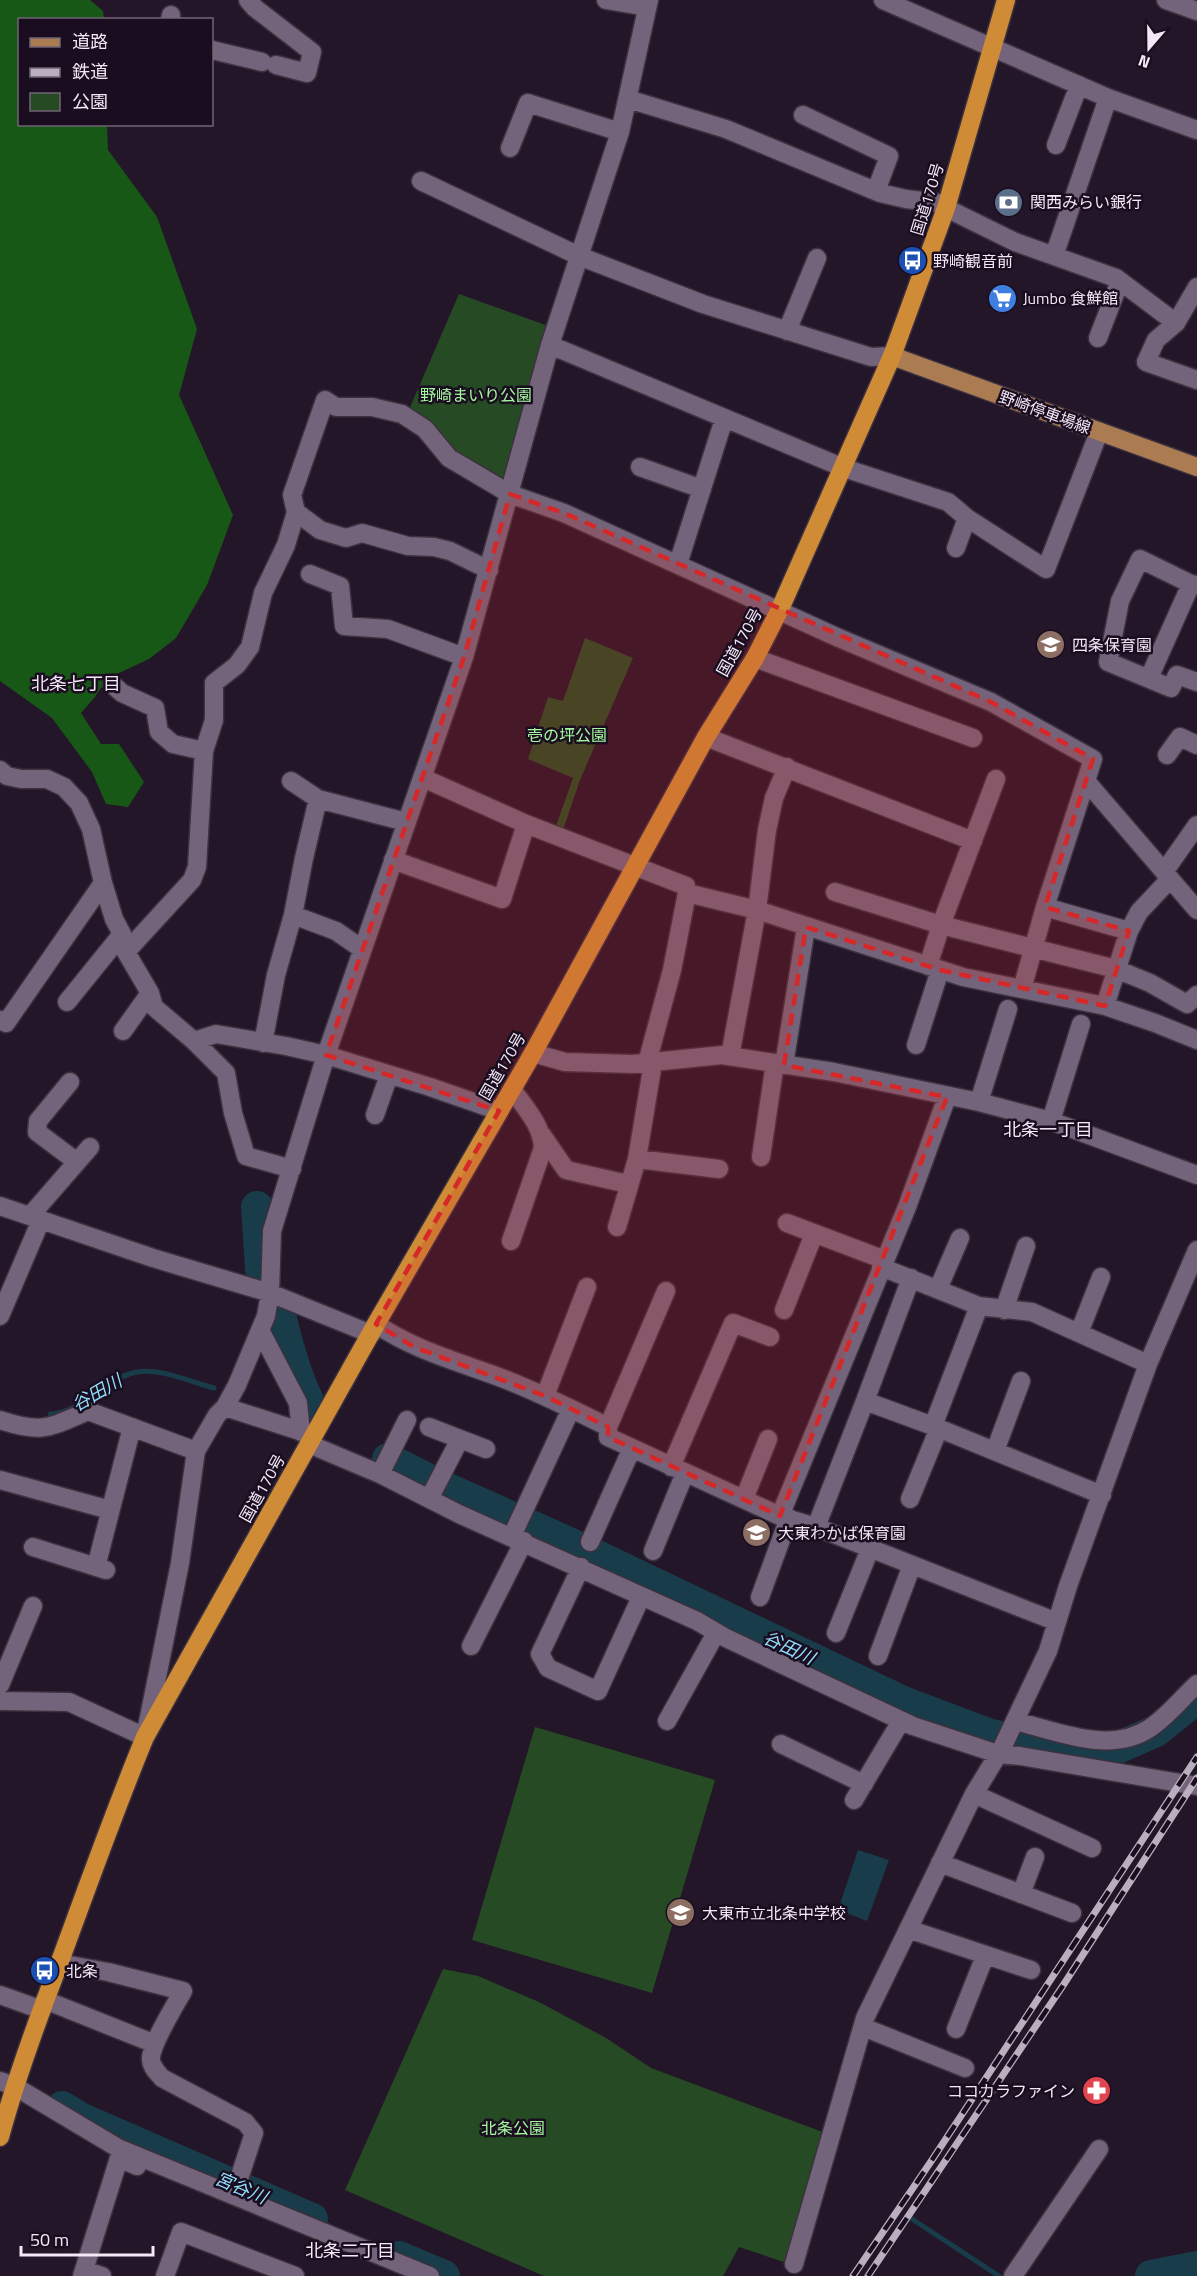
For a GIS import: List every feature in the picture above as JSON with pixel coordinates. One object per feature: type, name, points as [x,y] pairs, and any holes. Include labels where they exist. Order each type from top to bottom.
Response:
[{"type":"highway","name":"国道170号","points":[[0,2137],[7,2084],[44,2005],[145,1737],[308,1437],[374,1329],[533,1053],[706,737],[755,658],[780,609],[892,356],[946,206],[1006,0]]},
{"type":"main road","name":"野崎停車場線","points":[[892,356],[1197,467]]},
{"type":"street","points":[[213,50],[307,73],[312,52],[248,0]]},
{"type":"street","points":[[0,1701],[69,1702],[145,1737],[180,1563],[196,1451],[217,1415],[225,1407],[266,1316],[270,1293],[272,1231],[326,1055],[464,657],[550,345],[620,132],[647,3],[606,0]]},
{"type":"street","points":[[883,0],[1108,98],[1197,130]]},
{"type":"street","points":[[1166,0],[1197,11]]},
{"type":"street","points":[[1056,145],[1079,85]]},
{"type":"street","points":[[1054,256],[1108,98]]},
{"type":"street","points":[[628,99],[726,129],[876,191],[946,206],[1015,242],[1120,281],[1176,323]]},
{"type":"street","points":[[510,148],[528,103],[620,132]]},
{"type":"street","points":[[803,115],[889,156],[876,191]]},
{"type":"street","points":[[422,181],[579,256],[703,304],[871,357],[892,356]]},
{"type":"street","points":[[787,331],[817,258]]},
{"type":"street","points":[[1098,338],[1120,281]]},
{"type":"street","points":[[1197,287],[1176,323],[1156,340],[1146,362],[1197,380]]},
{"type":"street","points":[[550,345],[844,468],[948,502],[967,518],[1046,569],[1099,432]]},
{"type":"street","points":[[126,952],[192,880],[197,867],[204,751],[214,720],[214,683],[237,665],[250,647],[263,593],[285,545],[296,512],[292,495],[325,399],[336,406],[372,407],[402,414],[425,429],[449,458],[510,494],[564,513],[780,609],[839,638],[991,702],[1093,759],[1045,907],[1022,989]]},
{"type":"street","points":[[678,564],[724,419]]},
{"type":"street","points":[[640,467],[702,489]]},
{"type":"street","points":[[296,512],[320,530],[346,538],[362,533],[408,546],[450,551],[489,570]]},
{"type":"street","points":[[956,548],[967,518]]},
{"type":"street","points":[[1149,678],[1194,584],[1140,559],[1120,601],[1108,662],[1171,688],[1177,675],[1197,682]]},
{"type":"street","points":[[310,574],[340,586],[344,626],[388,629],[464,657]]},
{"type":"street","points":[[755,658],[973,738]]},
{"type":"street","points":[[112,684],[122,693],[155,708],[159,732],[173,744],[204,751]]},
{"type":"street","points":[[706,737],[973,841]]},
{"type":"street","points":[[1167,755],[1180,737],[1197,745]]},
{"type":"street","points":[[730,1056],[757,910],[767,830],[774,798],[786,767]]},
{"type":"street","points":[[0,770],[8,776],[21,779],[47,778],[64,787],[79,803],[91,829],[103,883],[114,919],[122,934],[126,952],[150,993],[154,1007],[194,1041],[226,1073],[233,1113],[246,1156],[292,1169]]},
{"type":"street","points":[[423,778],[526,824],[686,886],[687,893],[672,970],[650,1063],[637,1159],[616,1227]]},
{"type":"street","points":[[916,1045],[934,968],[941,925],[996,779]]},
{"type":"street","points":[[291,781],[318,799],[406,822]]},
{"type":"street","points":[[1086,781],[1197,910]]},
{"type":"street","points":[[263,1043],[276,975],[293,915],[318,799]]},
{"type":"street","points":[[393,860],[502,899],[526,824]]},
{"type":"street","points":[[1105,1006],[1129,931],[1139,912],[1195,834]]},
{"type":"street","points":[[0,1020],[6,1023],[103,883]]},
{"type":"street","points":[[835,892],[941,925],[1116,969],[1150,983],[1187,1004],[1197,995]]},
{"type":"street","points":[[687,893],[757,910],[934,968],[1105,1006],[1197,1040]]},
{"type":"street","points":[[1045,907],[1129,931]]},
{"type":"street","points":[[293,915],[336,931],[362,949]]},
{"type":"street","points":[[761,1157],[806,927]]},
{"type":"street","points":[[67,1002],[122,934]]},
{"type":"street","points":[[123,1031],[150,993]]},
{"type":"street","points":[[979,1102],[1008,1009]]},
{"type":"street","points":[[1051,1122],[1081,1024]]},
{"type":"street","points":[[194,1041],[216,1034],[326,1055],[499,1111]]},
{"type":"street","points":[[533,1053],[565,1062],[633,1064],[722,1055],[834,1072],[979,1102],[1051,1122],[1197,1175]]},
{"type":"street","points":[[375,1115],[389,1076]]},
{"type":"street","points":[[70,1082],[39,1121],[37,1132],[77,1162]]},
{"type":"street","points":[[512,1089],[566,1170],[628,1184]]},
{"type":"street","points":[[760,1597],[785,1517],[883,1263],[907,1207],[947,1097]]},
{"type":"street","points":[[511,1241],[543,1148],[542,1136]]},
{"type":"street","points":[[0,1316],[36,1218],[90,1147]]},
{"type":"street","points":[[637,1159],[719,1170]]},
{"type":"street","points":[[0,1206],[374,1329],[414,1347],[545,1396],[608,1427]]},
{"type":"street","points":[[787,1223],[979,1306],[1032,1312],[1148,1364]]},
{"type":"street","points":[[784,1310],[814,1234]]},
{"type":"street","points":[[938,1289],[960,1238]]},
{"type":"street","points":[[1004,1310],[1026,1246]]},
{"type":"street","points":[[794,2264],[862,2027],[974,1794],[1006,1739],[1048,1651],[1068,1586],[1148,1364],[1197,1250]]},
{"type":"street","points":[[1079,1333],[1101,1277]]},
{"type":"street","points":[[816,1527],[911,1278]]},
{"type":"street","points":[[545,1396],[587,1287]]},
{"type":"street","points":[[666,1291],[608,1427],[608,1437],[785,1517],[816,1527],[1057,1622]]},
{"type":"street","points":[[910,1499],[979,1306]]},
{"type":"street","points":[[653,1551],[678,1470],[733,1323],[770,1337]]},
{"type":"street","points":[[260,1330],[298,1403],[308,1437]]},
{"type":"street","points":[[995,1451],[1021,1381]]},
{"type":"street","points":[[865,1401],[936,1427],[1102,1495]]},
{"type":"street","points":[[225,1407],[308,1437],[380,1474],[434,1490],[518,1530],[580,1567],[697,1621],[716,1634],[901,1721],[965,1745],[1006,1739],[1097,1741],[1127,1739],[1150,1728],[1197,1684]]},
{"type":"street","points":[[471,1646],[571,1409]]},
{"type":"street","points":[[0,1420],[26,1428],[47,1428],[88,1411],[196,1451]]},
{"type":"street","points":[[380,1474],[407,1420]]},
{"type":"street","points":[[429,1427],[486,1449]]},
{"type":"street","points":[[33,1547],[102,1569],[110,1510],[132,1428]]},
{"type":"street","points":[[434,1490],[460,1439]]},
{"type":"street","points":[[744,1499],[768,1439]]},
{"type":"street","points":[[590,1542],[632,1448]]},
{"type":"street","points":[[0,1480],[110,1510]]},
{"type":"street","points":[[836,1634],[870,1549]]},
{"type":"street","points":[[878,1656],[912,1565]]},
{"type":"street","points":[[580,1567],[540,1654],[548,1668],[598,1691],[641,1597]]},
{"type":"street","points":[[0,1685],[33,1606]]},
{"type":"street","points":[[667,1721],[716,1634]]},
{"type":"street","points":[[782,1744],[859,1792],[901,1721]]},
{"type":"street","points":[[1006,1739],[1020,1755],[1197,1786]]},
{"type":"street","points":[[974,1794],[1092,1848]]},
{"type":"street","points":[[1021,1894],[1035,1857]]},
{"type":"street","points":[[940,1863],[1072,1913]]},
{"type":"street","points":[[908,1929],[1031,1971]]},
{"type":"street","points":[[956,2030],[985,1956]]},
{"type":"street","points":[[59,1963],[108,1972],[183,1991],[155,2044],[151,2058],[153,2068],[162,2078],[245,2122],[254,2133],[234,2194]]},
{"type":"street","points":[[0,1995],[44,2005],[155,2044]]},
{"type":"street","points":[[862,2027],[965,2068]]},
{"type":"street","points":[[7,2084],[110,2143],[430,2276]]},
{"type":"street","points":[[53,2122],[138,2166],[141,2157]]},
{"type":"street","points":[[1013,2276],[1099,2149]]},
{"type":"street","points":[[102,2276],[83,2273],[120,2158]]},
{"type":"street","points":[[165,2276],[181,2232],[295,2276]]},
{"type":"highlighted area","points":[[510,494],[564,513],[991,702],[1093,759],[1045,907],[1129,931],[1105,1006],[940,970],[806,927],[784,1065],[947,1097],[780,1516],[608,1437],[608,1427],[545,1396],[414,1347],[376,1324],[499,1111],[326,1055],[464,657]]},
{"type":"green space","points":[[0,0],[90,0],[103,11],[104,18],[18,18],[18,126],[107,126],[108,150],[157,217],[197,329],[179,395],[233,515],[207,585],[176,638],[149,659],[108,678],[81,713],[101,744],[119,744],[144,782],[128,807],[106,804],[92,772],[52,718],[0,681]]},
{"type":"green space","name":"野崎まいり公園","points":[[459,294],[551,327],[509,482],[451,454],[408,412]]},
{"type":"green space","name":"壱の坪公園","points":[[585,638],[633,658],[580,780],[563,830],[556,826],[573,778],[528,759],[548,697],[563,701]]},
{"type":"green space","points":[[535,1727],[715,1780],[652,1993],[472,1940]]},
{"type":"green space","name":"北条公園","points":[[443,1969],[478,1976],[539,2002],[606,2038],[651,2068],[828,2134],[787,2263],[739,2247],[723,2276],[544,2276],[345,2190]]},
{"type":"water","points":[[858,1850],[889,1860],[867,1921],[838,1910]]},
{"type":"waterway","name":"谷田川","points":[[257,1207],[261,1269]]},
{"type":"waterway","name":"谷田川","points":[[279,1311],[299,1380],[317,1415]]},
{"type":"waterway","name":"谷田川","points":[[50,1414],[72,1408],[114,1381],[137,1372],[166,1374],[214,1388]]},
{"type":"waterway","name":"谷田川","points":[[388,1459],[903,1702],[988,1734],[1036,1746],[1108,1752],[1156,1731],[1197,1698]]},
{"type":"waterway","name":"宮谷川","points":[[62,2107],[82,2119],[312,2219]]},
{"type":"waterway","points":[[912,2219],[999,2276]]},
{"type":"waterway","name":"宮谷川","points":[[399,2257],[444,2276]]},
{"type":"waterway","points":[[1151,2276],[1197,2267]]},
{"type":"railway","points":[[853,2276],[1197,1757]]},
{"type":"railway","points":[[868,2276],[1064,1984],[1197,1778]]},
{"type":"place","name":"関西みらい銀行","points":[[1009,202]]},
{"type":"place","name":"野崎観音前","points":[[912,261]]},
{"type":"place","name":"Jumbo 食鮮館","points":[[1002,298]]},
{"type":"place","name":"四条保育園","points":[[1051,645]]},
{"type":"place","name":"大東わかば保育園","points":[[757,1533]]},
{"type":"place","name":"大東市立北条中学校","points":[[681,1913]]},
{"type":"place","name":"北条","points":[[45,1971]]},
{"type":"place","name":"ココカラファイン","points":[[1096,2091]]},
{"type":"district","name":"北条七丁目","points":[[76,684]]},
{"type":"district","name":"北条一丁目","points":[[1048,1130]]},
{"type":"district","name":"北条二丁目","points":[[350,2251]]}]
